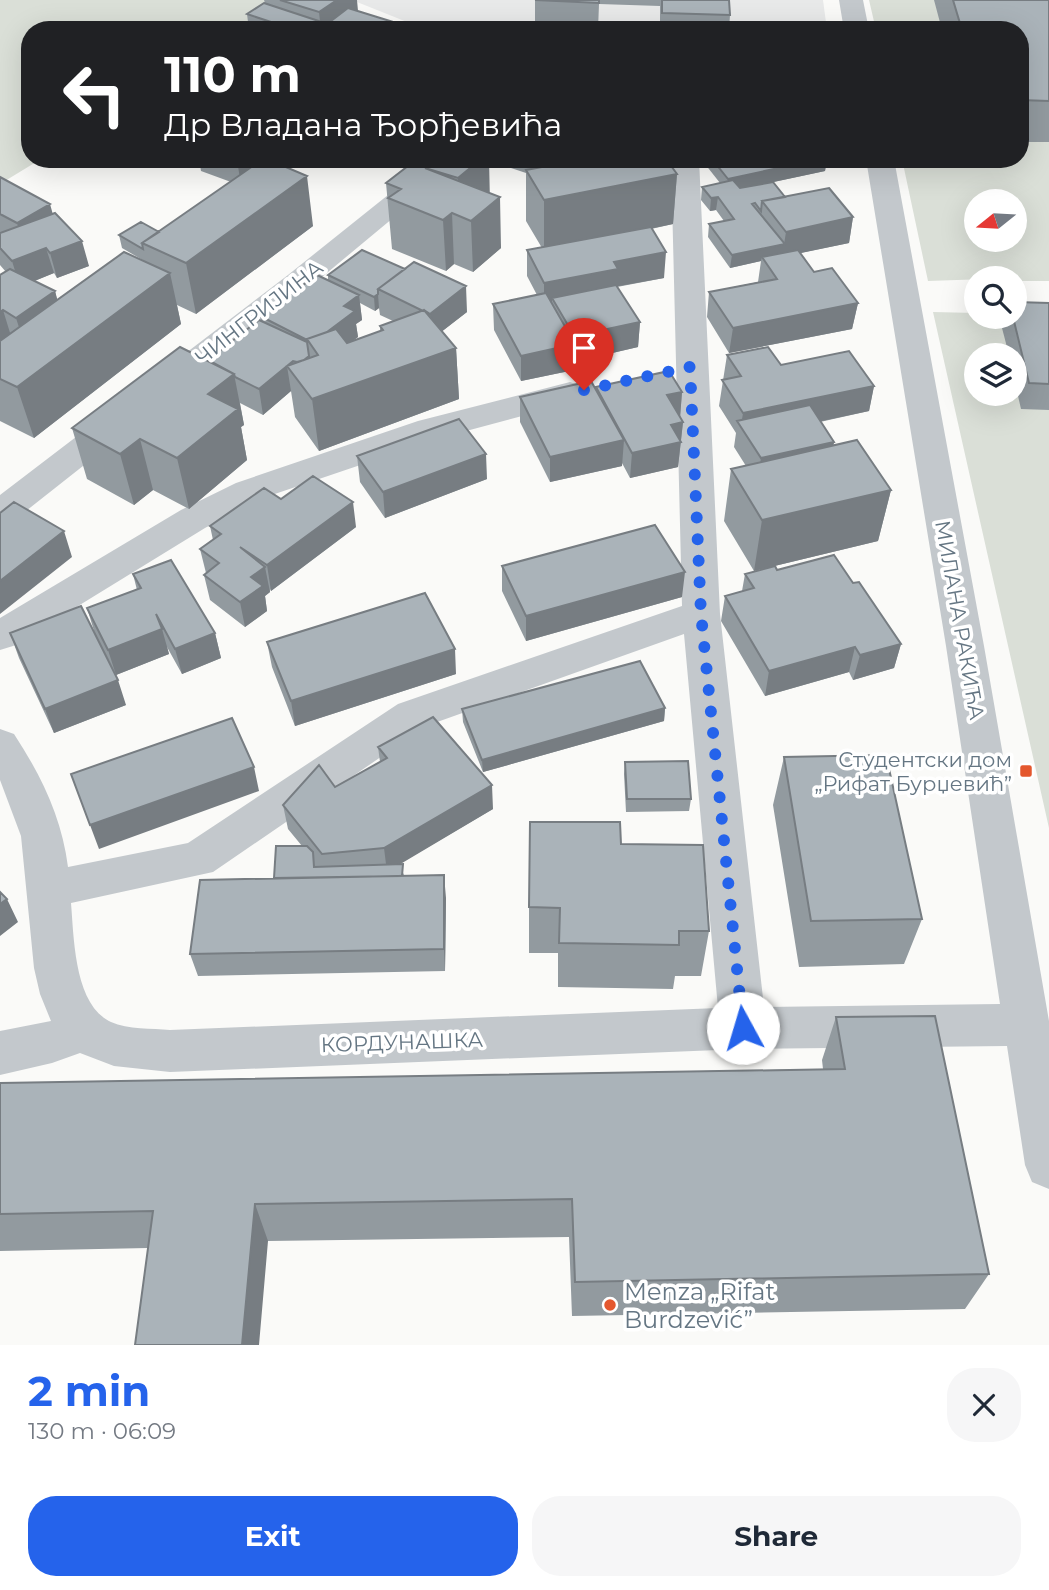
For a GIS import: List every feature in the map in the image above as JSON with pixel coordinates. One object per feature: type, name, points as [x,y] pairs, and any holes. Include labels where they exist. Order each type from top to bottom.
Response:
[{"type":"street","points":[[851,0],[855,21]]},
{"type":"street","name":"ЧИНГРИЈИНА","points":[[8,497],[299,281],[439,168]]},
{"type":"street","points":[[685,168],[677,370],[743,1028]]},
{"type":"street","name":"МИЛАНА РАКИЋА","points":[[882,168],[1028,1025],[1049,1165]]},
{"type":"street","points":[[0,636],[193,519],[248,491],[429,429],[504,408],[597,387]]},
{"type":"street","points":[[50,889],[198,859],[412,715],[701,614]]},
{"type":"street","points":[[0,745],[30,796],[42,838],[50,889],[59,987],[68,1011],[83,1030],[40,1046],[0,1053]]},
{"type":"street","name":"КОРДУНАШКА","points":[[83,1030],[109,1045],[170,1051],[743,1028],[1028,1025]]},
{"type":"shaded area","points":[[0,0],[282,0],[250,21],[21,21],[21,168],[26,168],[0,184]]},
{"type":"shaded area","points":[[352,0],[823,0],[826,21],[404,21]]},
{"type":"shaded area","points":[[869,0],[1049,0],[1049,281],[1027,281],[1027,266],[964,266],[964,280],[928,281],[904,168],[1029,168],[1029,21],[874,21]]},
{"type":"shaded area","points":[[933,312],[964,313],[964,329],[1027,329],[1027,316],[1049,316],[1049,828]]},
{"type":"building","points":[[280,0],[337,0],[319,12]]},
{"type":"building","points":[[535,0],[599,0],[599,3]]},
{"type":"building","points":[[662,0],[729,0],[730,15],[662,13]]},
{"type":"building","points":[[953,0],[1049,0],[1049,101],[1029,100],[1029,21],[959,21]]},
{"type":"building","points":[[264,3],[319,21],[268,21],[247,14]]},
{"type":"building","points":[[348,8],[390,21],[331,21]]},
{"type":"building","points":[[250,168],[288,168],[307,176],[186,263],[142,243]]},
{"type":"building","points":[[405,168],[425,168],[500,197],[471,221],[452,213],[443,220],[388,198],[401,189],[386,183]]},
{"type":"building","points":[[425,168],[470,168],[458,178]]},
{"type":"building","points":[[673,168],[677,174],[544,200],[526,170]]},
{"type":"building","points":[[719,168],[779,168],[728,179]]},
{"type":"building","points":[[0,177],[50,204],[17,223],[0,214]]},
{"type":"building","points":[[733,180],[740,188],[773,182],[785,197],[762,201],[761,211],[755,203],[752,204],[785,244],[732,255],[709,224],[734,219],[718,197],[711,198],[702,187]]},
{"type":"building","points":[[829,188],[853,217],[786,232],[762,201]]},
{"type":"building","points":[[55,213],[82,241],[50,253],[46,248],[12,261],[0,248],[0,233]]},
{"type":"building","points":[[141,222],[159,232],[142,243],[143,249],[119,235]]},
{"type":"building","points":[[651,227],[666,252],[614,262],[618,269],[544,283],[527,250]]},
{"type":"building","points":[[362,250],[405,269],[378,289],[378,294],[374,297],[328,275]]},
{"type":"building","points":[[798,250],[814,272],[832,268],[858,303],[733,328],[709,292],[777,279],[762,257]]},
{"type":"building","points":[[124,252],[170,273],[17,387],[0,379],[0,341]]},
{"type":"building","points":[[414,262],[466,286],[430,314],[378,289]]},
{"type":"building","points":[[10,269],[55,291],[16,318],[3,310],[0,312],[0,275]]},
{"type":"building","points":[[317,275],[359,295],[344,306],[355,311],[327,332],[307,340],[260,316]]},
{"type":"building","points":[[616,285],[640,322],[603,330],[609,338],[579,344],[552,298]]},
{"type":"building","points":[[546,293],[575,344],[521,356],[493,304]]},
{"type":"building","points":[[1027,302],[1049,303],[1049,384],[1029,383],[1027,343],[1019,343],[1016,329],[1027,329]]},
{"type":"building","points":[[424,310],[456,348],[312,399],[287,366],[318,355],[307,339],[336,329],[347,343],[383,330],[380,326]]},
{"type":"building","points":[[259,320],[307,342],[309,356],[304,360],[293,361],[259,389],[208,360]]},
{"type":"building","points":[[180,347],[234,374],[208,394],[238,409],[177,458],[140,439],[120,454],[72,428]]},
{"type":"building","points":[[768,347],[781,365],[849,351],[874,386],[743,413],[722,380],[741,376],[727,355]]},
{"type":"building","points":[[669,371],[682,392],[667,395],[683,422],[671,425],[681,442],[632,453],[596,387]]},
{"type":"building","points":[[591,381],[624,440],[550,457],[520,397]]},
{"type":"building","points":[[810,405],[834,442],[761,458],[737,421]]},
{"type":"building","points":[[459,419],[486,454],[383,492],[357,456]]},
{"type":"building","points":[[857,440],[891,490],[762,520],[731,469]]},
{"type":"building","points":[[313,476],[353,502],[267,565],[240,547],[265,567],[251,577],[263,586],[240,602],[204,575],[219,563],[200,549],[221,534],[210,526],[264,488],[281,499]]},
{"type":"building","points":[[14,502],[64,531],[0,581],[0,513]]},
{"type":"building","points":[[655,525],[685,572],[526,616],[502,566]]},
{"type":"building","points":[[834,555],[853,583],[859,582],[901,644],[860,655],[855,647],[769,671],[725,596],[754,588],[745,574],[775,566],[777,570]]},
{"type":"building","points":[[171,560],[215,633],[175,649],[156,614],[162,629],[108,650],[87,608],[141,588],[133,574]]},
{"type":"building","points":[[425,593],[455,649],[291,701],[267,642]]},
{"type":"building","points":[[81,606],[118,680],[45,709],[10,633]]},
{"type":"building","points":[[640,661],[665,708],[482,760],[462,709]]},
{"type":"building","points":[[433,717],[492,785],[384,848],[322,854],[283,805],[319,765],[335,787],[387,758],[378,747]]},
{"type":"building","points":[[232,718],[254,767],[90,825],[71,774]]},
{"type":"building","points":[[886,755],[922,919],[811,921],[784,757]]},
{"type":"building","points":[[688,761],[691,799],[627,799],[625,762]]},
{"type":"building","points":[[530,822],[620,822],[621,844],[703,845],[709,931],[679,931],[679,945],[559,943],[560,908],[529,907]]},
{"type":"building","points":[[276,846],[307,846],[313,852],[314,867],[403,864],[402,876],[274,878]]},
{"type":"building","points":[[444,875],[444,949],[190,954],[200,880]]},
{"type":"building","points":[[0,892],[7,899],[0,904]]},
{"type":"building","points":[[935,1016],[989,1274],[575,1282],[572,1199],[255,1204],[242,1345],[135,1345],[153,1211],[0,1214],[0,1083],[845,1069],[836,1017]]},
{"type":"place","name":"Студентски дом „Рифат Бурџевић”","points":[[1026,771]]},
{"type":"place","name":"Menza „Rifat Burdzević”","points":[[610,1305]]},
{"type":"route","points":[[584,390],[690,367],[701,614],[743,1028]]}]
